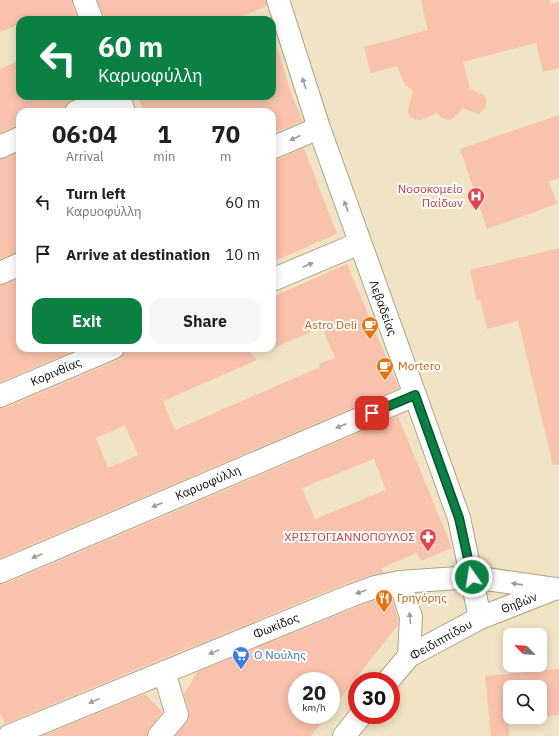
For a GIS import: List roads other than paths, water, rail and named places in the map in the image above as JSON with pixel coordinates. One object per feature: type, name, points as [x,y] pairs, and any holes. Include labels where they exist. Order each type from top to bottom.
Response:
[{"type":"street","points":[[84,0],[90,16]]},
{"type":"street","name":"Λεβαδείας","points":[[278,13],[459,518],[480,618]]},
{"type":"street","points":[[85,108],[102,100]]},
{"type":"street","points":[[276,146],[318,128]]},
{"type":"street","points":[[0,147],[16,140]]},
{"type":"street","points":[[276,278],[360,243]]},
{"type":"street","points":[[0,273],[16,266]]},
{"type":"street","name":"Κορινθίας","points":[[0,396],[104,352]]},
{"type":"street","name":"Καρυοφύλλη","points":[[0,572],[415,395]]},
{"type":"street","name":"Φωκίδος","points":[[9,736],[375,587],[400,582],[472,577],[557,589]]},
{"type":"street","points":[[400,582],[411,617],[409,656]]},
{"type":"street","name":"Θηβών","points":[[480,618],[557,589]]},
{"type":"street","name":"Φειδιππίδου","points":[[396,672],[409,656],[480,618]]},
{"type":"street","points":[[159,736],[177,715],[164,672]]},
{"type":"street","points":[[344,736],[354,724]]},
{"type":"place","name":"Νοσοκομείο Παίδων","points":[[476,211]]},
{"type":"place","name":"Astro Deli","points":[[370,340]]},
{"type":"place","name":"Mortero","points":[[385,381]]},
{"type":"place","name":"ΧΡΙΣΤΟΓΙΑΝΝΟΠΟΥΛΟΣ","points":[[428,552]]},
{"type":"place","name":"Γρηγόρης","points":[[384,613]]},
{"type":"place","name":"Ο Νούλης","points":[[241,670]]}]
